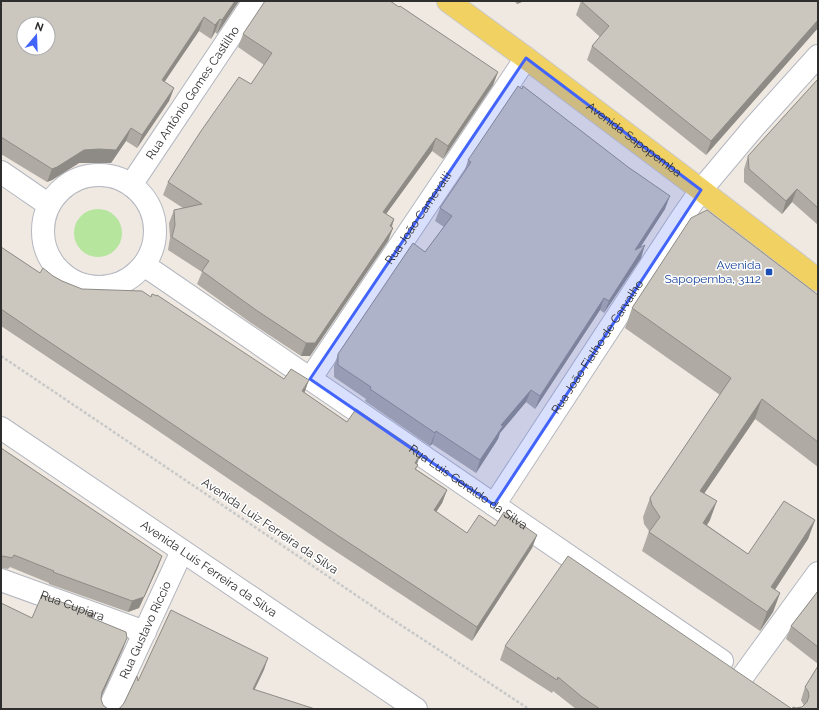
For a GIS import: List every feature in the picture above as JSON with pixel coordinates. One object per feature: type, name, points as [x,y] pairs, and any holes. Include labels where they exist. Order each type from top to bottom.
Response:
[{"type":"main road","name":"Avenida Sapopemba","points":[[448,1],[526,58],[818,280]]},
{"type":"street","name":"Rua Antônio Gomes Castilho","points":[[131,185],[254,1]]},
{"type":"street","name":"Rua João Fialho de Carvalho","points":[[494,505],[701,190],[754,127],[818,56]]},
{"type":"street","name":"Rua João Camevalli","points":[[310,379],[526,58]]},
{"type":"street","points":[[1,172],[49,205]]},
{"type":"street","points":[[95,175],[114,177],[131,185],[144,198],[153,214],[155,231],[152,250],[144,265],[132,276],[117,284],[95,286],[84,284],[69,278],[56,267],[48,253],[44,237],[44,220],[49,205],[61,190],[77,180],[95,175]]},
{"type":"street","name":"Rua Luis Geraldo da Silva","points":[[144,265],[762,688]]},
{"type":"street","name":"Avenida Luís Ferreira da Silva","points":[[1,428],[411,708]]},
{"type":"street","name":"Rua Gustavo Riccio","points":[[109,709],[182,551]]},
{"type":"street","points":[[743,676],[818,573]]},
{"type":"street","name":"Rua Cupiara","points":[[1,580],[145,632]]},
{"type":"path","name":"Avenida Luiz Ferreira da Silva","points":[[1,356],[384,614],[529,709]]},
{"type":"highlighted area","points":[[526,58],[701,190],[494,505],[310,379]]},
{"type":"green space","points":[[98,209],[107,211],[115,216],[120,224],[122,233],[120,242],[115,250],[107,255],[98,257],[89,255],[81,250],[76,242],[74,233],[76,224],[81,216],[89,211]]},
{"type":"building","points":[[1,1],[235,1],[222,20],[220,19],[215,25],[204,17],[162,80],[174,88],[142,135],[131,128],[116,150],[84,150],[52,169],[1,137]]},
{"type":"building","points":[[265,1],[390,1],[399,7],[400,6],[498,72],[448,146],[436,138],[383,212],[394,219],[390,226],[393,228],[315,343],[306,343],[256,310],[202,271],[209,261],[172,237],[175,225],[174,210],[202,204],[168,182],[201,131],[239,77],[251,84],[272,53],[243,34]]},
{"type":"building","points":[[581,1],[818,1],[818,20],[711,141],[592,46],[609,26]]},
{"type":"building","points":[[818,79],[818,208],[797,189],[786,201],[749,169],[748,156]]},
{"type":"building","points":[[518,86],[522,89],[523,86],[628,167],[670,196],[635,250],[645,245],[609,301],[604,298],[540,396],[531,390],[501,425],[503,426],[480,460],[436,431],[435,433],[370,389],[371,387],[338,365],[338,354],[413,243],[425,252],[452,216],[440,208],[471,162],[468,160]]},
{"type":"building","points":[[707,210],[818,295],[818,442],[762,399],[700,491],[717,501],[703,523],[748,554],[784,501],[815,520],[771,587],[780,593],[767,612],[649,532],[660,517],[652,505],[650,498],[731,378],[632,308],[691,218]]},
{"type":"building","points":[[1,247],[40,273],[43,268],[62,281],[82,289],[142,291],[151,297],[152,294],[157,295],[284,379],[291,369],[309,380],[302,391],[347,422],[356,409],[421,453],[415,463],[418,465],[415,469],[447,490],[434,510],[467,533],[479,515],[495,526],[504,512],[537,535],[477,627],[331,531],[1,309]]},
{"type":"building","points":[[1,448],[162,556],[144,597],[132,601],[53,572],[54,571],[14,555],[12,558],[1,557]]},
{"type":"building","points":[[568,556],[792,709],[600,709],[582,697],[558,677],[557,680],[505,646]]},
{"type":"building","points":[[818,591],[818,647],[791,626]]},
{"type":"building","points":[[42,595],[94,614],[87,616],[126,632],[127,638],[102,692],[101,699],[103,705],[108,709],[1,709],[1,603],[32,618]]},
{"type":"building","points":[[171,610],[268,658],[253,689],[315,709],[117,709],[124,703],[137,676],[138,681]]},
{"type":"building","points":[[818,666],[818,709],[792,709],[793,707],[802,707],[807,702],[809,696],[805,687]]},
{"type":"place","name":"Avenida Sapopemba, 3112","points":[[769,272]]}]
